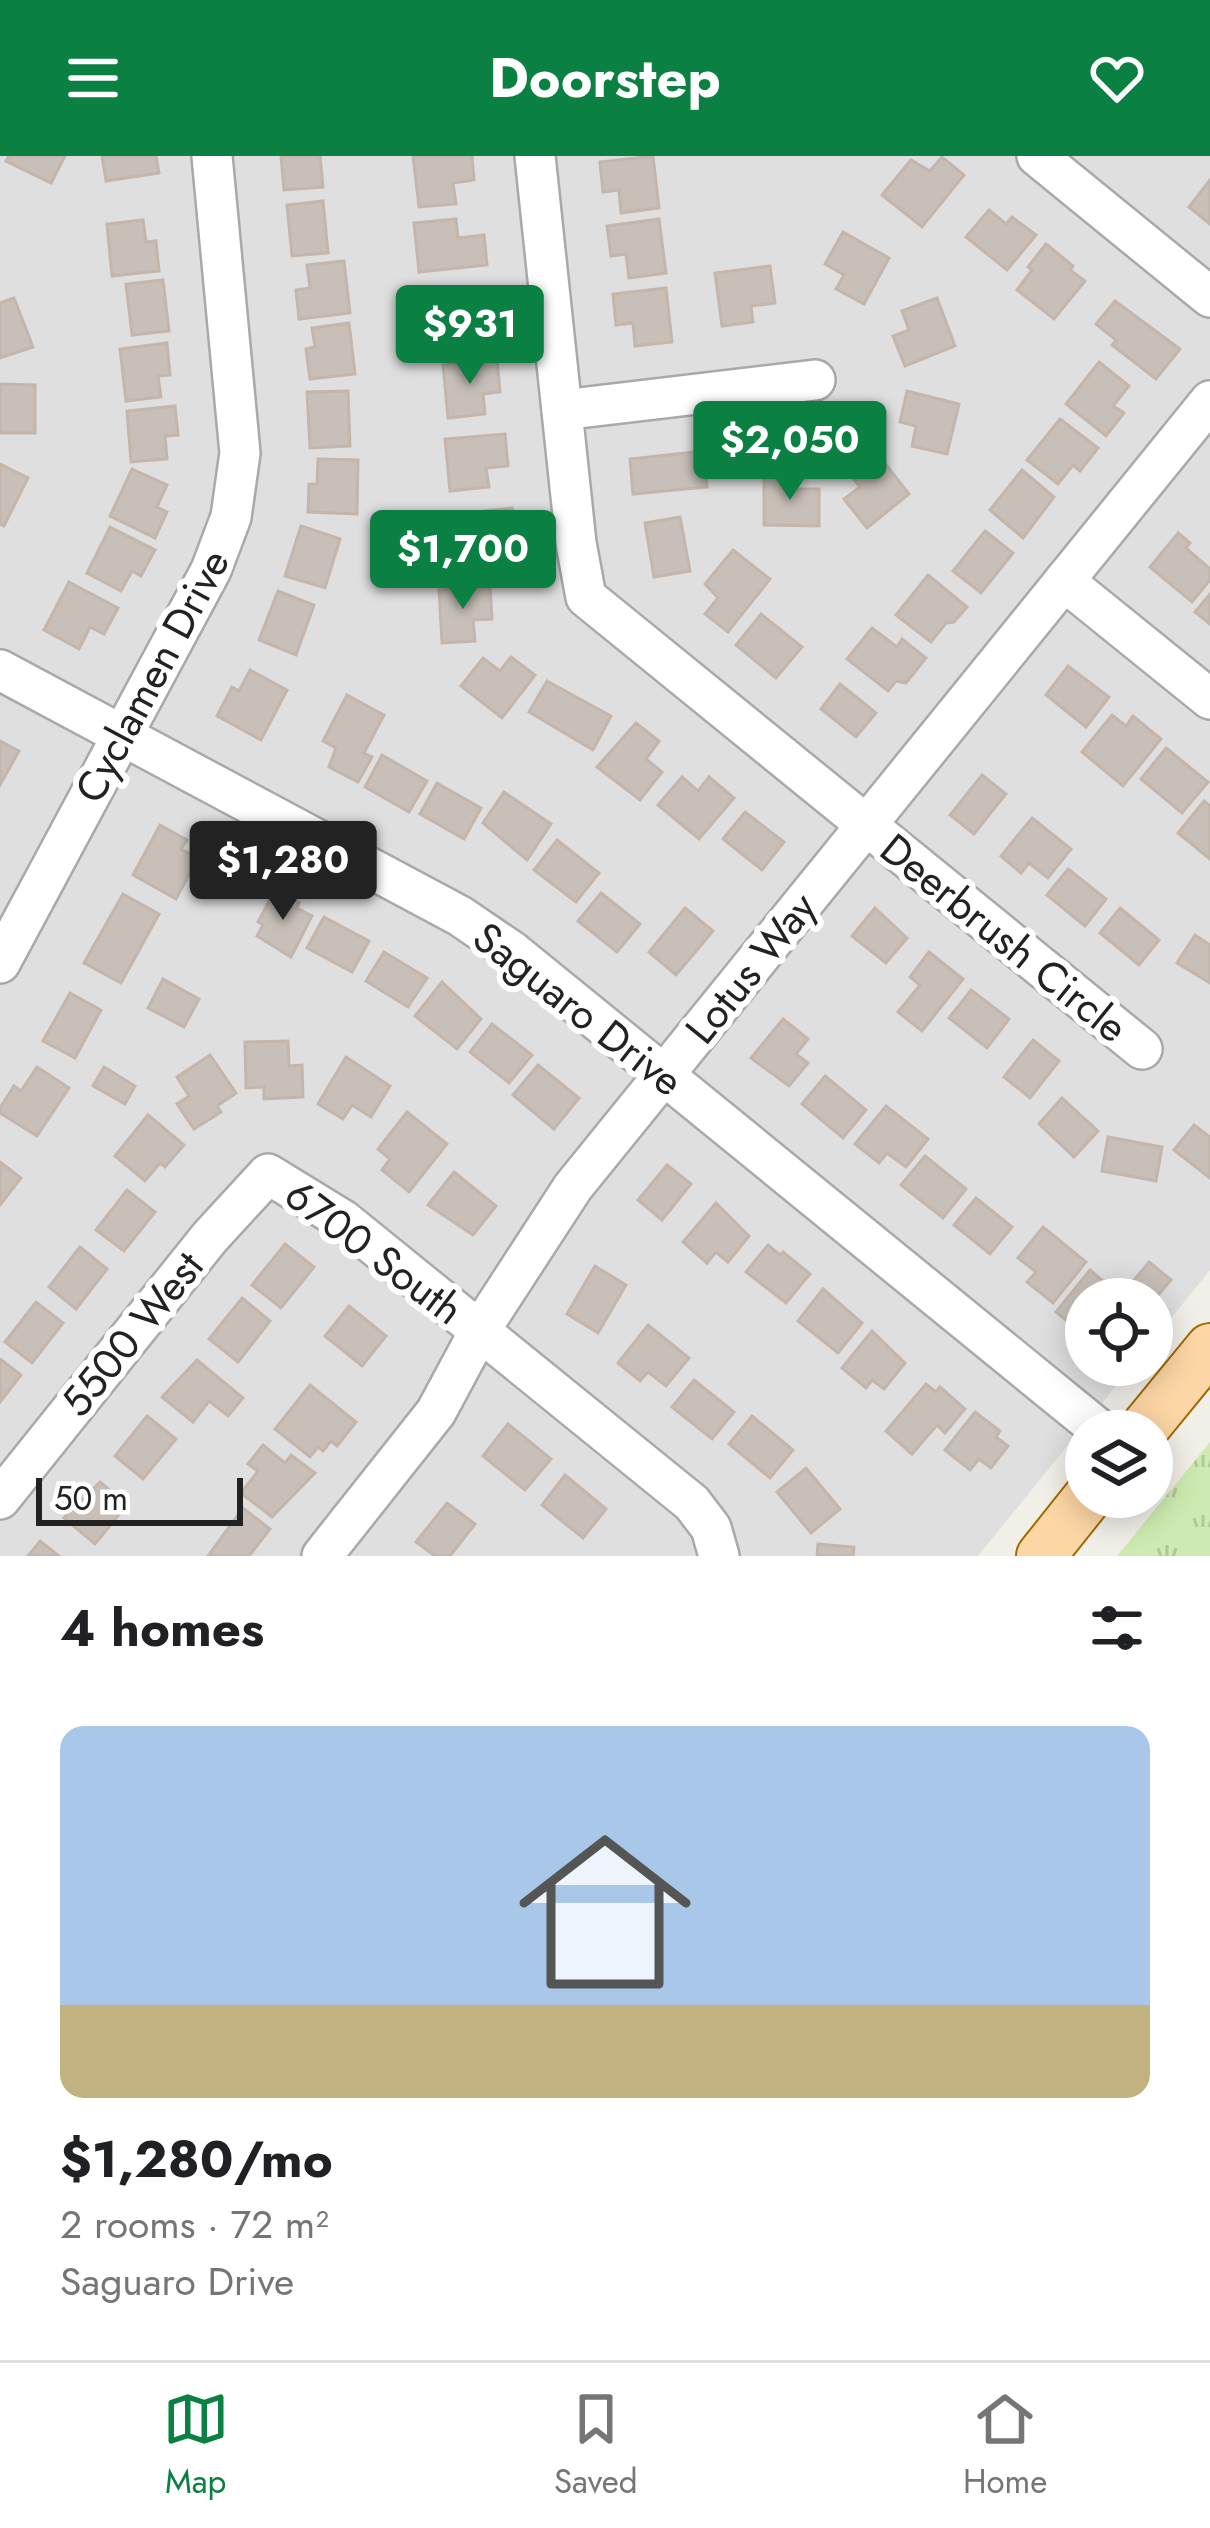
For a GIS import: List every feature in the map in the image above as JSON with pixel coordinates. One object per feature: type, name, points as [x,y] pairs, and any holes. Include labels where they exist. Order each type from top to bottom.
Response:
[{"type":"main road","points":[[1159,1410],[1210,1348]]},
{"type":"main road","points":[[1041,1556],[1071,1518]]},
{"type":"street","name":"Cyclamen Drive","points":[[0,963],[211,570],[232,517],[238,486],[239,424],[212,156]]},
{"type":"street","name":"Deerbrush Circle","points":[[536,156],[586,597],[1142,1049]]},
{"type":"street","points":[[1037,156],[1210,297]]},
{"type":"street","points":[[562,410],[814,380]]},
{"type":"street","name":"Lotus Way","points":[[322,1556],[423,1431],[479,1330],[574,1187],[1210,400]]},
{"type":"street","points":[[1064,581],[1210,699]]},
{"type":"street","name":"Saguaro Drive","points":[[0,670],[460,916],[513,952],[1075,1410]]},
{"type":"street","name":"6700 South","points":[[268,1174],[343,1220],[692,1503],[710,1528],[718,1556]]},
{"type":"street","name":"5500 West","points":[[0,1499],[210,1237],[268,1174]]},
{"type":"shaded area","points":[[0,156],[1210,156],[1210,1270],[1173,1316],[1173,1278],[1065,1278],[1065,1386],[1116,1386],[1096,1410],[1065,1410],[1065,1449],[978,1556],[0,1556]]},
{"type":"green space","points":[[1210,1442],[1210,1556],[1117,1556],[1148,1518],[1173,1518],[1173,1487]]},
{"type":"building","points":[[9,156],[65,156],[51,183],[6,161]]},
{"type":"building","points":[[102,156],[156,156],[159,173],[106,181]]},
{"type":"building","points":[[281,156],[320,156],[323,187],[284,190]]},
{"type":"building","points":[[413,156],[472,156],[474,180],[453,183],[456,204],[419,207]]},
{"type":"building","points":[[653,156],[659,208],[621,213],[619,190],[603,192],[600,162]]},
{"type":"building","points":[[942,157],[964,175],[922,227],[882,195],[911,160],[930,171]]},
{"type":"building","points":[[1210,180],[1210,224],[1189,207]]},
{"type":"building","points":[[323,201],[328,253],[292,256],[287,205]]},
{"type":"building","points":[[989,210],[1006,224],[1012,217],[1036,235],[1007,270],[966,237]]},
{"type":"building","points":[[456,219],[458,238],[484,235],[487,265],[419,272],[414,223]]},
{"type":"building","points":[[659,219],[666,273],[629,278],[626,254],[611,256],[607,226]]},
{"type":"building","points":[[143,220],[146,242],[156,241],[159,271],[112,276],[107,224]]},
{"type":"building","points":[[843,232],[889,258],[864,304],[836,289],[844,275],[825,264]]},
{"type":"building","points":[[1046,244],[1085,281],[1054,319],[1017,290]]},
{"type":"building","points":[[344,261],[350,313],[299,319],[296,290],[310,288],[307,265]]},
{"type":"building","points":[[770,266],[775,303],[751,306],[753,322],[722,326],[715,273]]},
{"type":"building","points":[[163,280],[169,331],[132,335],[126,284]]},
{"type":"building","points":[[666,288],[672,342],[635,346],[633,323],[616,325],[613,294]]},
{"type":"building","points":[[489,289],[492,318],[469,321],[471,341],[435,345],[430,293]]},
{"type":"building","points":[[14,298],[33,347],[0,358],[0,303]]},
{"type":"building","points":[[937,298],[955,346],[905,366],[893,336],[909,330],[902,311]]},
{"type":"building","points":[[1115,301],[1180,349],[1156,379],[1112,345],[1116,340],[1096,324]]},
{"type":"building","points":[[349,323],[355,374],[310,379],[306,349],[315,347],[312,328]]},
{"type":"building","points":[[167,343],[170,375],[158,376],[161,397],[126,401],[120,349]]},
{"type":"building","points":[[497,359],[500,392],[483,394],[485,414],[448,418],[443,365]]},
{"type":"building","points":[[1099,362],[1129,386],[1113,406],[1124,413],[1106,436],[1066,404]]},
{"type":"building","points":[[0,384],[35,385],[35,433],[0,433]]},
{"type":"building","points":[[348,391],[350,446],[310,448],[307,392]]},
{"type":"building","points":[[907,391],[959,404],[947,454],[912,446],[916,426],[900,422]]},
{"type":"building","points":[[175,406],[178,435],[165,436],[167,459],[131,462],[127,411]]},
{"type":"building","points":[[1060,419],[1098,448],[1080,471],[1073,465],[1058,484],[1027,460]]},
{"type":"building","points":[[505,434],[508,466],[486,468],[489,487],[450,491],[445,439]]},
{"type":"building","points":[[704,451],[707,487],[633,494],[630,459]]},
{"type":"building","points":[[876,452],[909,494],[867,528],[844,499],[860,487],[849,473]]},
{"type":"building","points":[[318,459],[358,460],[357,514],[308,512],[309,484],[317,484]]},
{"type":"building","points":[[0,464],[28,478],[4,526],[0,524]]},
{"type":"building","points":[[132,469],[167,485],[157,507],[167,512],[155,538],[110,516]]},
{"type":"building","points":[[1022,470],[1054,497],[1023,538],[990,510]]},
{"type":"building","points":[[764,475],[796,475],[796,489],[819,489],[819,526],[764,525]]},
{"type":"building","points":[[512,508],[516,539],[500,541],[502,564],[466,568],[459,514]]},
{"type":"building","points":[[680,517],[690,571],[654,577],[645,523]]},
{"type":"building","points":[[301,526],[340,539],[325,588],[285,576]]},
{"type":"building","points":[[110,527],[155,550],[141,576],[132,571],[121,591],[87,573]]},
{"type":"building","points":[[985,531],[1013,553],[981,593],[953,571]]},
{"type":"building","points":[[1178,533],[1190,543],[1186,548],[1210,569],[1210,580],[1192,602],[1150,567]]},
{"type":"building","points":[[733,550],[770,579],[728,632],[705,614],[718,598],[705,584]]},
{"type":"building","points":[[928,575],[967,607],[931,642],[896,615]]},
{"type":"building","points":[[69,582],[118,608],[104,634],[90,627],[79,649],[44,630]]},
{"type":"building","points":[[490,587],[492,619],[473,620],[475,641],[442,643],[439,590]]},
{"type":"building","points":[[278,591],[314,605],[296,655],[259,640]]},
{"type":"building","points":[[1210,594],[1210,624],[1195,612]]},
{"type":"building","points":[[761,614],[802,647],[776,678],[736,645]]},
{"type":"building","points":[[872,628],[897,647],[902,639],[926,658],[906,683],[896,681],[888,691],[847,659]]},
{"type":"building","points":[[511,657],[535,675],[502,718],[461,686],[483,658],[500,671]]},
{"type":"building","points":[[1068,666],[1109,697],[1086,727],[1046,695]]},
{"type":"building","points":[[250,670],[287,690],[261,740],[217,716],[232,687],[239,691]]},
{"type":"building","points":[[547,681],[611,716],[593,750],[529,712]]},
{"type":"building","points":[[840,684],[876,713],[856,737],[821,709]]},
{"type":"building","points":[[347,695],[384,715],[364,753],[372,757],[358,782],[329,767],[336,748],[323,741]]},
{"type":"building","points":[[1112,715],[1126,726],[1133,716],[1161,739],[1123,786],[1082,752]]},
{"type":"building","points":[[636,723],[659,741],[646,759],[662,772],[640,800],[597,767]]},
{"type":"building","points":[[0,741],[19,751],[0,785]]},
{"type":"building","points":[[1166,748],[1208,782],[1182,813],[1141,779]]},
{"type":"building","points":[[382,755],[427,781],[409,812],[365,787]]},
{"type":"building","points":[[982,775],[1006,794],[974,834],[950,815]]},
{"type":"building","points":[[682,777],[698,791],[709,777],[734,798],[699,839],[658,805]]},
{"type":"building","points":[[437,783],[481,808],[464,839],[420,814]]},
{"type":"building","points":[[504,792],[551,824],[527,860],[483,823]]},
{"type":"building","points":[[1204,801],[1210,806],[1210,859],[1178,833]]},
{"type":"building","points":[[745,812],[784,842],[762,870],[723,839]]},
{"type":"building","points":[[1032,818],[1071,849],[1048,878],[1029,863],[1021,873],[1001,856]]},
{"type":"building","points":[[160,825],[187,840],[181,849],[198,858],[176,899],[133,875]]},
{"type":"building","points":[[557,840],[599,873],[576,902],[534,870]]},
{"type":"building","points":[[1068,869],[1106,899],[1085,926],[1047,895]]},
{"type":"building","points":[[275,890],[312,916],[291,957],[257,936],[263,925],[258,922]]},
{"type":"building","points":[[601,893],[640,924],[617,952],[578,921]]},
{"type":"building","points":[[123,894],[159,914],[121,983],[84,963]]},
{"type":"building","points":[[685,908],[713,931],[676,975],[649,952]]},
{"type":"building","points":[[875,908],[907,938],[886,963],[852,936]]},
{"type":"building","points":[[1120,908],[1159,940],[1139,965],[1100,933]]},
{"type":"building","points":[[324,917],[369,941],[352,972],[307,948]]},
{"type":"building","points":[[1195,935],[1210,945],[1210,983],[1177,963]]},
{"type":"building","points":[[384,952],[427,978],[408,1007],[366,981]]},
{"type":"building","points":[[929,952],[963,979],[922,1031],[898,1012],[920,985],[910,977]]},
{"type":"building","points":[[163,979],[199,999],[184,1027],[148,1008]]},
{"type":"building","points":[[442,982],[481,1019],[457,1049],[415,1016]]},
{"type":"building","points":[[971,990],[1009,1019],[987,1048],[949,1018]]},
{"type":"building","points":[[70,993],[101,1010],[75,1058],[43,1041]]},
{"type":"building","points":[[783,1019],[808,1039],[796,1054],[808,1063],[789,1086],[751,1058]]},
{"type":"building","points":[[492,1024],[532,1055],[509,1083],[470,1052]]},
{"type":"building","points":[[1033,1040],[1059,1061],[1030,1098],[1004,1077]]},
{"type":"building","points":[[288,1041],[289,1066],[302,1065],[303,1097],[264,1099],[264,1087],[246,1088],[245,1042]]},
{"type":"building","points":[[210,1055],[236,1093],[217,1106],[221,1112],[194,1129],[177,1104],[189,1096],[177,1077]]},
{"type":"building","points":[[346,1057],[390,1086],[371,1117],[352,1105],[343,1119],[318,1104]]},
{"type":"building","points":[[538,1065],[579,1098],[554,1129],[513,1095]]},
{"type":"building","points":[[37,1067],[69,1088],[37,1136],[0,1113],[0,1108],[14,1086],[21,1091]]},
{"type":"building","points":[[104,1067],[135,1086],[125,1104],[93,1086]]},
{"type":"building","points":[[825,1076],[866,1110],[843,1138],[802,1104]]},
{"type":"building","points":[[1062,1098],[1098,1131],[1074,1157],[1039,1124]]},
{"type":"building","points":[[886,1106],[928,1139],[906,1167],[887,1153],[879,1163],[855,1144]]},
{"type":"building","points":[[407,1112],[447,1144],[409,1192],[382,1170],[390,1159],[378,1149]]},
{"type":"building","points":[[148,1115],[184,1145],[145,1181],[115,1156]]},
{"type":"building","points":[[1194,1125],[1210,1137],[1210,1178],[1174,1150]]},
{"type":"building","points":[[1108,1137],[1162,1147],[1156,1181],[1102,1171]]},
{"type":"building","points":[[925,1156],[966,1189],[943,1218],[901,1185]]},
{"type":"building","points":[[0,1162],[21,1178],[0,1205]]},
{"type":"building","points":[[667,1165],[691,1184],[662,1220],[638,1200]]},
{"type":"building","points":[[454,1172],[496,1206],[473,1235],[428,1205]]},
{"type":"building","points":[[127,1190],[155,1212],[124,1251],[96,1230]]},
{"type":"building","points":[[976,1198],[1012,1227],[990,1254],[954,1225]]},
{"type":"building","points":[[716,1203],[749,1236],[728,1262],[716,1252],[707,1263],[683,1242]]},
{"type":"building","points":[[1043,1227],[1086,1262],[1073,1278],[1065,1278],[1065,1288],[1053,1303],[1027,1282],[1036,1272],[1018,1258]]},
{"type":"building","points":[[285,1244],[314,1267],[281,1308],[252,1285]]},
{"type":"building","points":[[768,1245],[810,1274],[786,1303],[746,1272]]},
{"type":"building","points":[[80,1247],[107,1269],[76,1309],[49,1287]]},
{"type":"building","points":[[1149,1262],[1169,1278],[1136,1278]]},
{"type":"building","points":[[595,1266],[626,1285],[598,1333],[567,1314]]},
{"type":"building","points":[[823,1289],[862,1323],[838,1353],[798,1321]]},
{"type":"building","points":[[242,1298],[270,1321],[238,1362],[209,1339]]},
{"type":"building","points":[[36,1302],[63,1323],[32,1363],[5,1342]]},
{"type":"building","points":[[349,1306],[386,1336],[362,1366],[325,1336]]},
{"type":"building","points":[[648,1325],[689,1358],[666,1386],[648,1372],[640,1381],[618,1363]]},
{"type":"building","points":[[872,1331],[905,1363],[884,1389],[872,1380],[866,1388],[842,1368]]},
{"type":"building","points":[[0,1359],[21,1375],[0,1402]]},
{"type":"building","points":[[197,1360],[243,1398],[228,1416],[209,1401],[193,1422],[162,1397]]},
{"type":"building","points":[[694,1380],[734,1412],[712,1439],[672,1407]]},
{"type":"building","points":[[926,1384],[936,1392],[940,1387],[965,1409],[945,1433],[937,1425],[912,1454],[886,1431]]},
{"type":"building","points":[[310,1385],[356,1422],[337,1446],[331,1441],[310,1457],[275,1429]]},
{"type":"building","points":[[975,1412],[1000,1431],[996,1437],[1008,1446],[991,1468],[979,1459],[970,1470],[945,1450]]},
{"type":"building","points":[[147,1416],[176,1439],[143,1479],[115,1456]]},
{"type":"building","points":[[752,1416],[793,1450],[770,1478],[729,1444]]},
{"type":"building","points":[[508,1424],[551,1459],[525,1490],[483,1456]]},
{"type":"building","points":[[263,1445],[285,1463],[291,1455],[315,1473],[272,1517],[241,1493],[258,1471],[248,1464]]},
{"type":"building","points":[[806,1468],[840,1509],[811,1533],[777,1492]]},
{"type":"building","points":[[565,1475],[606,1509],[583,1538],[542,1505]]},
{"type":"building","points":[[100,1482],[127,1505],[95,1544],[64,1518]]},
{"type":"building","points":[[447,1503],[475,1524],[450,1556],[435,1556],[416,1542]]},
{"type":"building","points":[[243,1508],[270,1529],[249,1556],[208,1556]]},
{"type":"building","points":[[40,1541],[59,1556],[28,1556]]},
{"type":"building","points":[[818,1544],[854,1547],[853,1556],[817,1556]]}]
